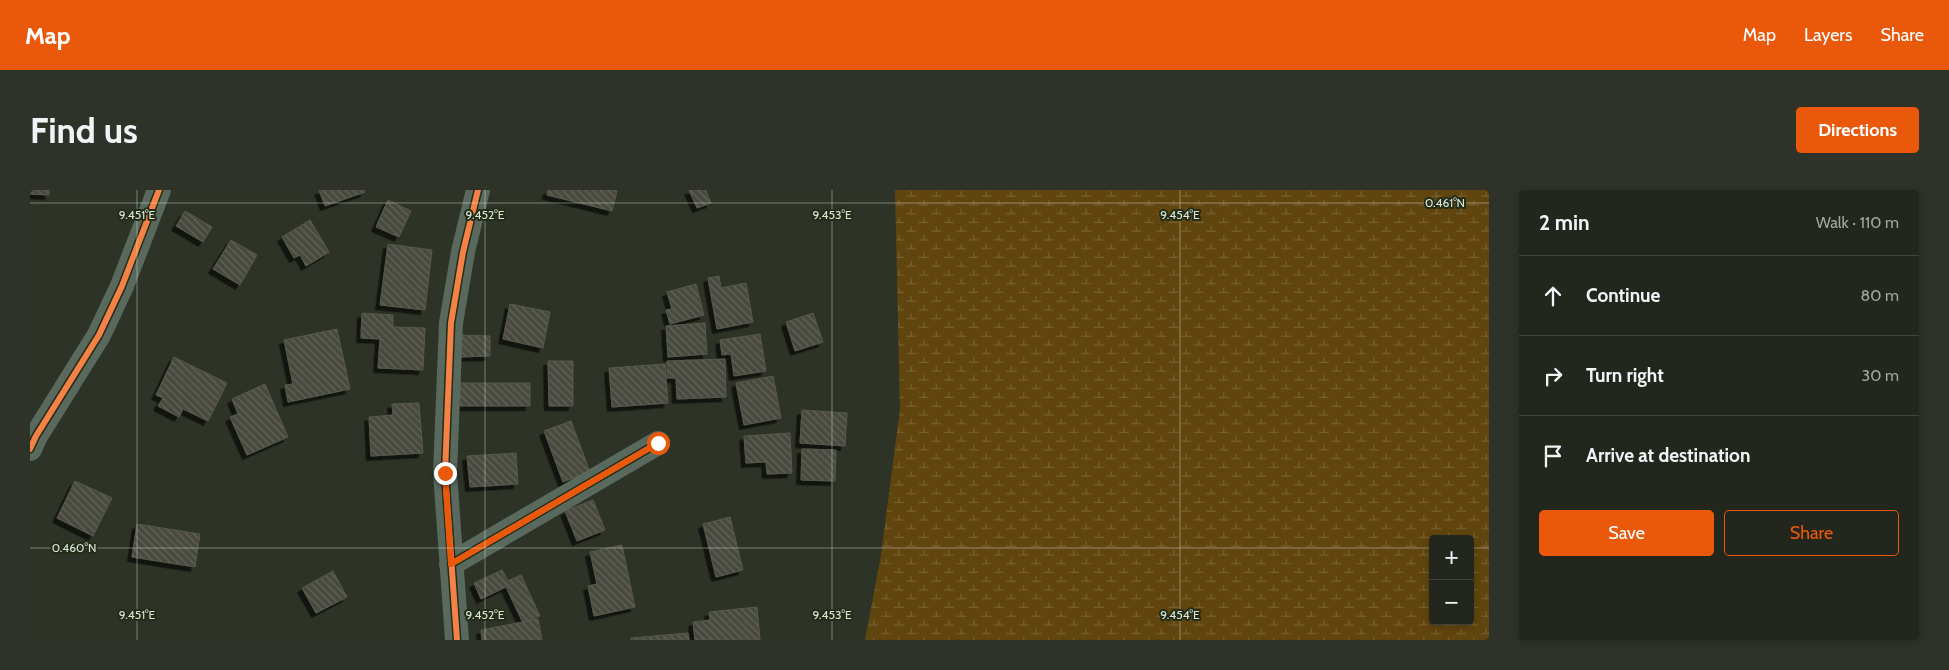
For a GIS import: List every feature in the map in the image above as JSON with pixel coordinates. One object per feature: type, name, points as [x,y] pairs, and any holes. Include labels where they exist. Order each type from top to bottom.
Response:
[{"type":"street","points":[[32,440],[99,335],[122,286],[159,190]]},
{"type":"street","points":[[457,640],[445,473],[451,323],[463,252],[478,190]]},
{"type":"street","points":[[451,564],[658,443]]},
{"type":"green space","points":[[895,190],[1489,190],[1489,640],[865,640],[881,555],[900,409]]},
{"type":"building","points":[[30,190],[49,190],[49,195],[30,194]]},
{"type":"building","points":[[319,190],[364,190],[365,192],[325,206]]},
{"type":"building","points":[[548,190],[617,191],[612,211],[547,195]]},
{"type":"building","points":[[689,190],[706,190],[711,203],[697,208]]},
{"type":"building","points":[[388,200],[411,211],[399,237],[376,227]]},
{"type":"building","points":[[185,211],[212,227],[203,242],[176,226]]},
{"type":"building","points":[[310,220],[329,252],[306,266],[300,255],[294,258],[282,237]]},
{"type":"building","points":[[231,240],[257,255],[240,285],[213,269]]},
{"type":"building","points":[[388,244],[432,250],[425,310],[380,305]]},
{"type":"building","points":[[719,276],[721,288],[746,283],[753,322],[717,329],[708,278]]},
{"type":"building","points":[[696,284],[704,315],[670,324],[666,310],[672,309],[667,292]]},
{"type":"building","points":[[510,304],[550,312],[543,348],[503,339]]},
{"type":"building","points":[[362,313],[393,315],[393,327],[425,328],[423,370],[378,368],[380,339],[361,338]]},
{"type":"building","points":[[813,313],[823,342],[795,351],[786,322]]},
{"type":"building","points":[[705,323],[707,354],[668,357],[666,326]]},
{"type":"building","points":[[337,329],[350,389],[288,402],[285,385],[293,384],[284,340]]},
{"type":"building","points":[[760,334],[766,371],[734,376],[731,354],[722,355],[720,340]]},
{"type":"building","points":[[460,335],[490,336],[490,356],[459,357]]},
{"type":"building","points":[[174,357],[227,383],[208,421],[183,409],[179,417],[158,406],[163,398],[156,395]]},
{"type":"building","points":[[725,359],[726,397],[677,399],[676,378],[667,378],[667,361]]},
{"type":"building","points":[[548,361],[573,361],[573,406],[549,406]]},
{"type":"building","points":[[665,364],[668,403],[612,407],[609,368]]},
{"type":"building","points":[[773,376],[781,418],[744,425],[736,383]]},
{"type":"building","points":[[460,383],[530,383],[530,406],[460,406]]},
{"type":"building","points":[[265,384],[288,437],[247,455],[230,417],[238,414],[232,399]]},
{"type":"building","points":[[419,403],[423,453],[371,456],[369,417],[393,415],[392,404]]},
{"type":"building","points":[[802,410],[847,413],[845,446],[800,443]]},
{"type":"building","points":[[571,421],[590,472],[563,482],[544,431]]},
{"type":"building","points":[[790,433],[792,473],[767,474],[766,462],[746,463],[744,436]]},
{"type":"building","points":[[802,449],[836,450],[835,481],[801,480]]},
{"type":"building","points":[[516,453],[518,484],[470,487],[467,456]]},
{"type":"building","points":[[75,481],[112,498],[93,536],[57,518]]},
{"type":"building","points":[[593,500],[605,530],[577,541],[565,511]]},
{"type":"building","points":[[730,517],[743,570],[716,577],[703,524]]},
{"type":"building","points":[[137,524],[200,534],[195,567],[132,557]]},
{"type":"building","points":[[622,545],[635,607],[594,616],[588,586],[597,584],[590,552]]},
{"type":"building","points":[[502,570],[508,581],[521,575],[540,616],[523,623],[506,587],[481,599],[474,583]]},
{"type":"building","points":[[333,571],[347,597],[316,613],[302,588]]},
{"type":"building","points":[[757,607],[760,640],[695,640],[693,622],[710,620],[709,612]]},
{"type":"building","points":[[538,619],[542,640],[482,640],[481,630]]},
{"type":"building","points":[[688,633],[689,640],[631,640],[631,638]]},
{"type":"cycle path","points":[[30,449],[36,436],[99,335],[122,286],[159,190]]},
{"type":"cycle path","points":[[457,640],[445,473],[451,323],[463,252],[478,190]]},
{"type":"cycle path","points":[[451,564],[658,443]]},
{"type":"route","points":[[445,473],[451,564],[658,443]]}]
